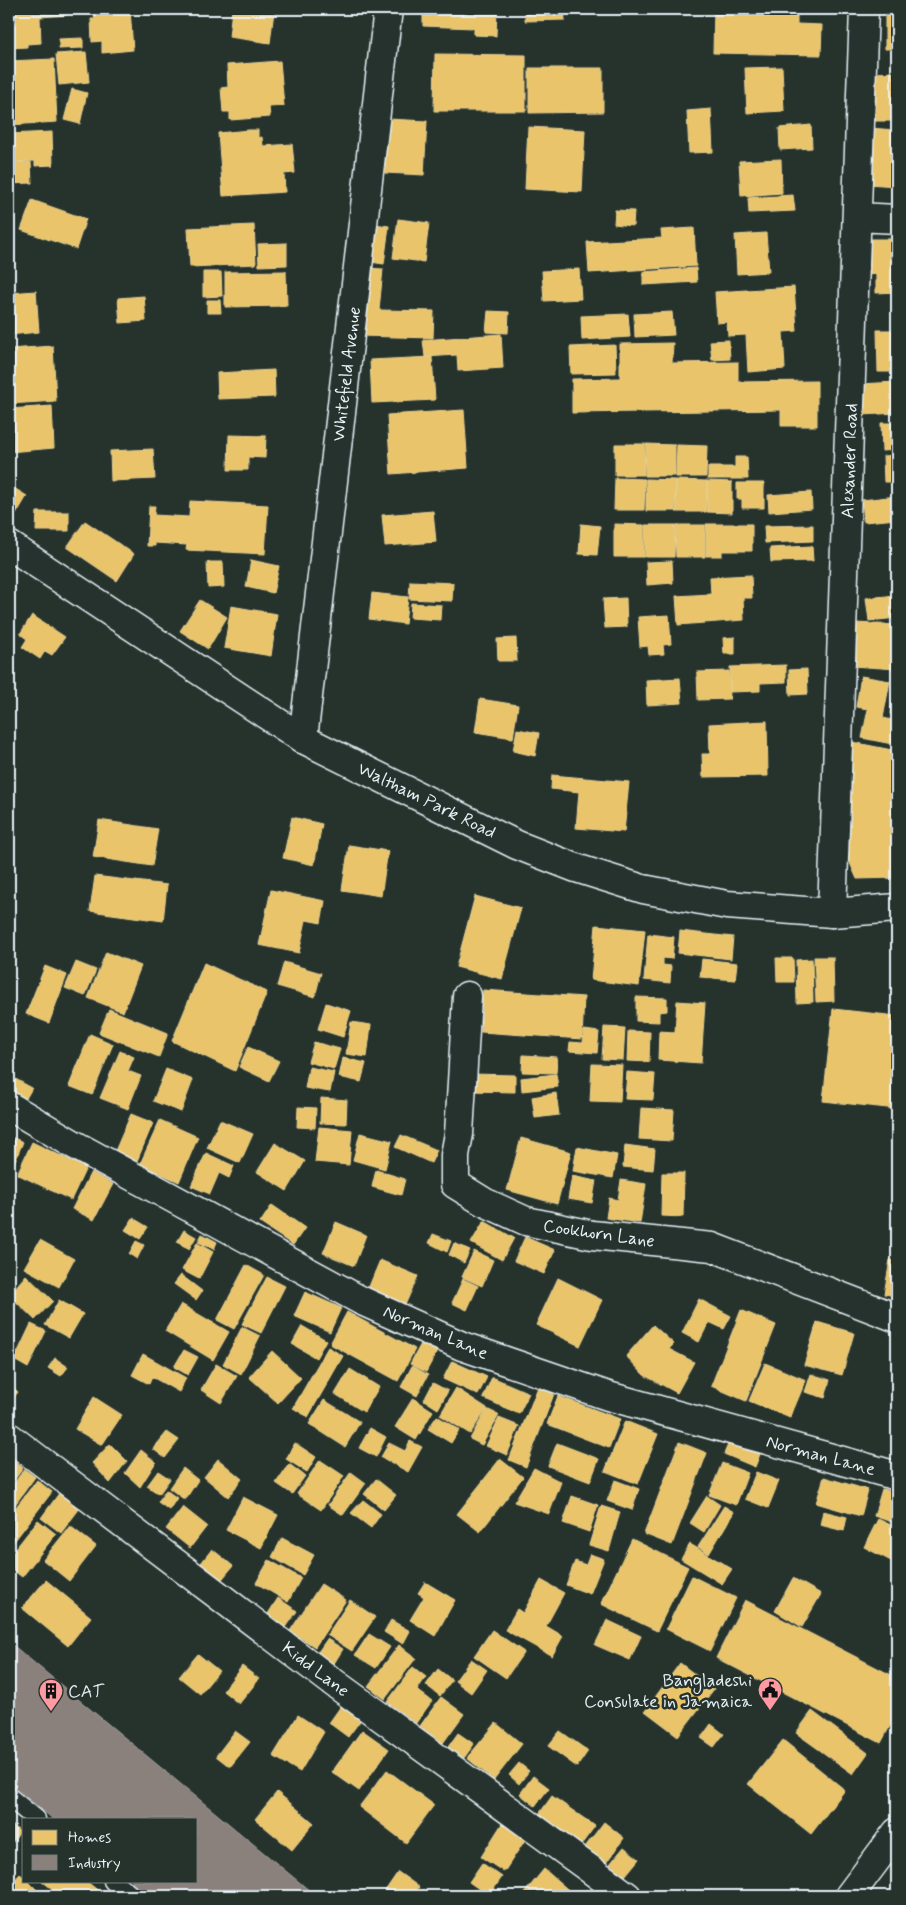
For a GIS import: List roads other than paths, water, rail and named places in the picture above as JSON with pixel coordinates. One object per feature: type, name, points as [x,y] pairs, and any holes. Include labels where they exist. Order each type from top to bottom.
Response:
[{"type":"street","name":"Whitefield Avenue","points":[[303,739],[388,9]]},
{"type":"street","name":"Alexander Road","points":[[832,913],[864,9]]},
{"type":"street","points":[[857,217],[897,218]]},
{"type":"street","name":"Waltham Park Road","points":[[9,545],[303,739],[517,845],[576,868],[643,889],[727,905],[832,913],[897,908]]},
{"type":"street","name":"Cookhorn Lane","points":[[467,996],[459,1134],[455,1155],[455,1184],[484,1202],[526,1221],[592,1235],[712,1247],[897,1318]]},
{"type":"street","name":"Norman Lane","points":[[9,1106],[73,1144],[360,1300],[462,1346],[608,1396],[897,1476]]},
{"type":"street","name":"Kidd Lane","points":[[9,1437],[330,1680],[627,1896]]},
{"type":"street","points":[[849,1896],[897,1832]]},
{"type":"lane","points":[[9,1797],[35,1818]]},
{"type":"lane","points":[[114,1882],[132,1896]]},
{"type":"place","name":"Bangladeshi Consulate in Jamaica","points":[[770,1711]]},
{"type":"place","name":"CAT","points":[[51,1712]]}]
